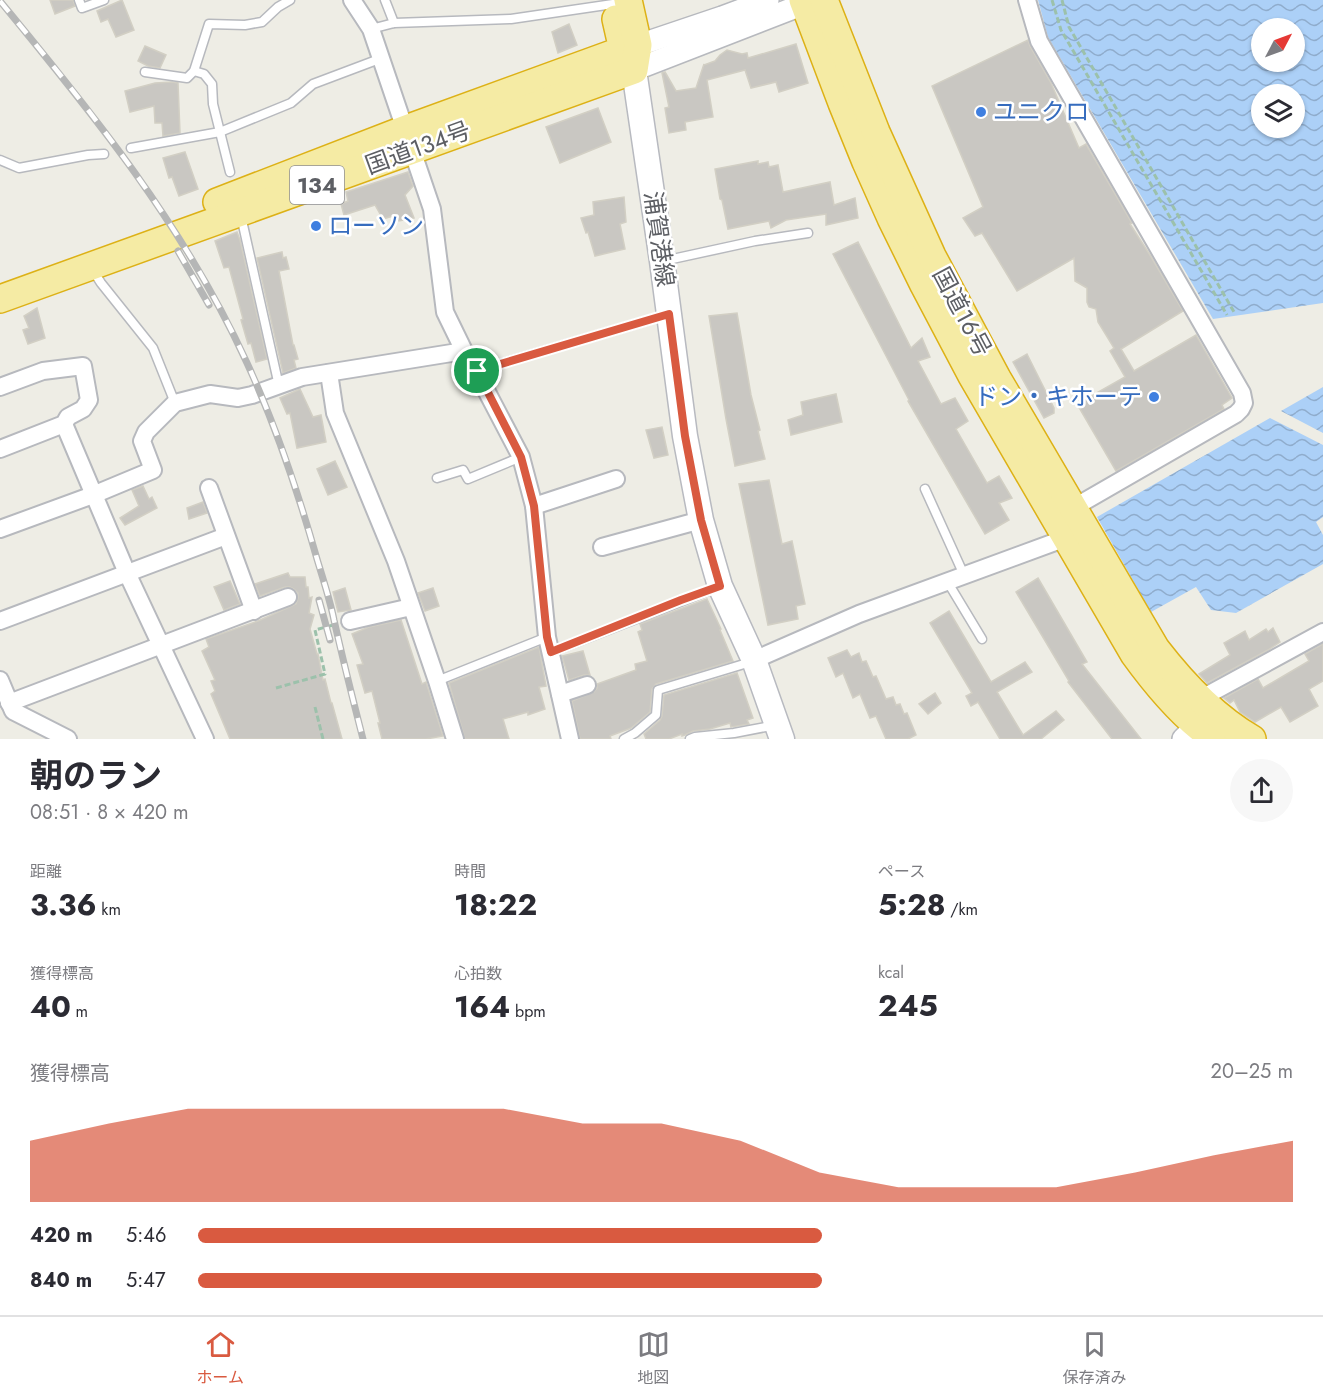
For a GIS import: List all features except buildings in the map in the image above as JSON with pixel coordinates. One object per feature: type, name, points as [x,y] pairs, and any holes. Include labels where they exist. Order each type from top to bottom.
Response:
[{"type":"highway","points":[[618,1],[632,55]]},
{"type":"highway","name":"国道16号","points":[[810,1],[876,132],[932,256],[980,347],[1156,649],[1178,676],[1198,725]]},
{"type":"highway","name":"国道16号","points":[[810,1],[858,142],[908,252],[972,376],[1134,654],[1155,681],[1198,725],[1232,726],[1252,739]]},
{"type":"highway","name":"国道134号","points":[[0,282],[409,139],[632,55]]},
{"type":"highway","name":"国道134号","points":[[0,299],[241,213],[409,139]]},
{"type":"main road","name":"浦賀港線","points":[[632,55],[685,436],[701,520],[720,586],[754,660],[779,732]]},
{"type":"street","points":[[352,0],[371,29],[432,209],[445,312],[521,457],[534,506],[549,645],[570,739]]},
{"type":"street","points":[[632,55],[768,0]]},
{"type":"street","points":[[754,660],[859,614],[1066,538],[1072,508],[1236,414],[1244,403],[1244,398],[1040,41],[1028,0]]},
{"type":"street","points":[[632,55],[810,1]]},
{"type":"street","points":[[0,529],[153,470],[142,441],[146,432],[175,403],[210,394],[238,398],[260,394],[302,377],[464,351]]},
{"type":"street","points":[[0,387],[43,370],[83,366],[89,400],[83,409],[68,417],[64,424],[0,449]]},
{"type":"street","points":[[329,373],[335,412],[396,561],[438,681],[455,739]]},
{"type":"street","points":[[64,424],[127,573],[204,739]]},
{"type":"street","points":[[534,506],[616,479]]},
{"type":"street","points":[[208,488],[254,611]]},
{"type":"street","points":[[602,547],[701,520]]},
{"type":"street","points":[[0,621],[226,536]]},
{"type":"street","points":[[9,704],[288,597]]},
{"type":"street","points":[[351,621],[411,607]]},
{"type":"street","points":[[1198,725],[1323,632]]},
{"type":"street","points":[[0,680],[13,711],[68,739]]},
{"type":"street","points":[[560,694],[587,685]]},
{"type":"lane","points":[[79,0],[82,8],[104,0]]},
{"type":"lane","points":[[145,72],[187,78],[194,71],[209,24],[245,25],[262,22],[290,0]]},
{"type":"lane","points":[[384,0],[394,23]]},
{"type":"lane","points":[[371,29],[394,23],[511,19],[618,1]]},
{"type":"lane","points":[[131,148],[220,132],[291,103],[313,84],[382,58]]},
{"type":"lane","points":[[194,71],[204,74],[212,84],[213,104],[230,172]]},
{"type":"lane","points":[[0,160],[19,168],[104,154]]},
{"type":"lane","points":[[241,213],[279,386]]},
{"type":"lane","points":[[662,261],[755,241],[808,233]]},
{"type":"lane","points":[[91,267],[153,348],[175,403]]},
{"type":"lane","points":[[477,371],[669,314]]},
{"type":"lane","points":[[437,478],[463,470],[468,479],[521,457]]},
{"type":"lane","points":[[925,489],[964,575]]},
{"type":"lane","points":[[947,582],[982,639]]},
{"type":"lane","points":[[438,681],[720,586]]},
{"type":"lane","points":[[624,739],[656,715],[658,690],[754,660]]},
{"type":"lane","points":[[690,739],[734,733],[779,732]]},
{"type":"path","points":[[1052,0],[1061,30],[1227,315]]},
{"type":"path","points":[[1062,0],[1069,27],[1234,312]]},
{"type":"path","points":[[1081,65],[1089,60]]},
{"type":"path","points":[[1078,77],[1086,73]]},
{"type":"path","points":[[1151,186],[1158,181]]},
{"type":"path","points":[[1210,305],[1218,300]]},
{"type":"path","points":[[1223,309],[1231,305]]},
{"type":"path","points":[[276,688],[325,674],[315,630],[351,621]]},
{"type":"path","points":[[315,707],[323,739]]},
{"type":"water","points":[[1038,0],[1323,0],[1323,303],[1213,319],[1048,37]]},
{"type":"water","points":[[1323,387],[1323,433],[1281,411]]},
{"type":"water","points":[[1270,418],[1323,445],[1323,517],[1316,522],[1323,535],[1323,564],[1236,613],[1211,610],[1196,587],[1151,612],[1097,517]]},
{"type":"railway","points":[[0,1],[70,87],[136,174],[195,265],[247,363],[277,435],[302,509],[330,605],[363,739]]},
{"type":"railway","points":[[178,251],[209,305]]},
{"type":"railway","points":[[319,600],[330,640]]},
{"type":"place","name":"ユニクロ","points":[[981,112]]},
{"type":"place","name":"ローソン","points":[[316,226]]},
{"type":"place","name":"ドン・キホーテ","points":[[1154,397]]},
{"type":"route","points":[[669,314],[685,436],[701,520],[720,586],[551,652],[547,637],[534,506],[521,457],[477,371],[669,314]]}]
